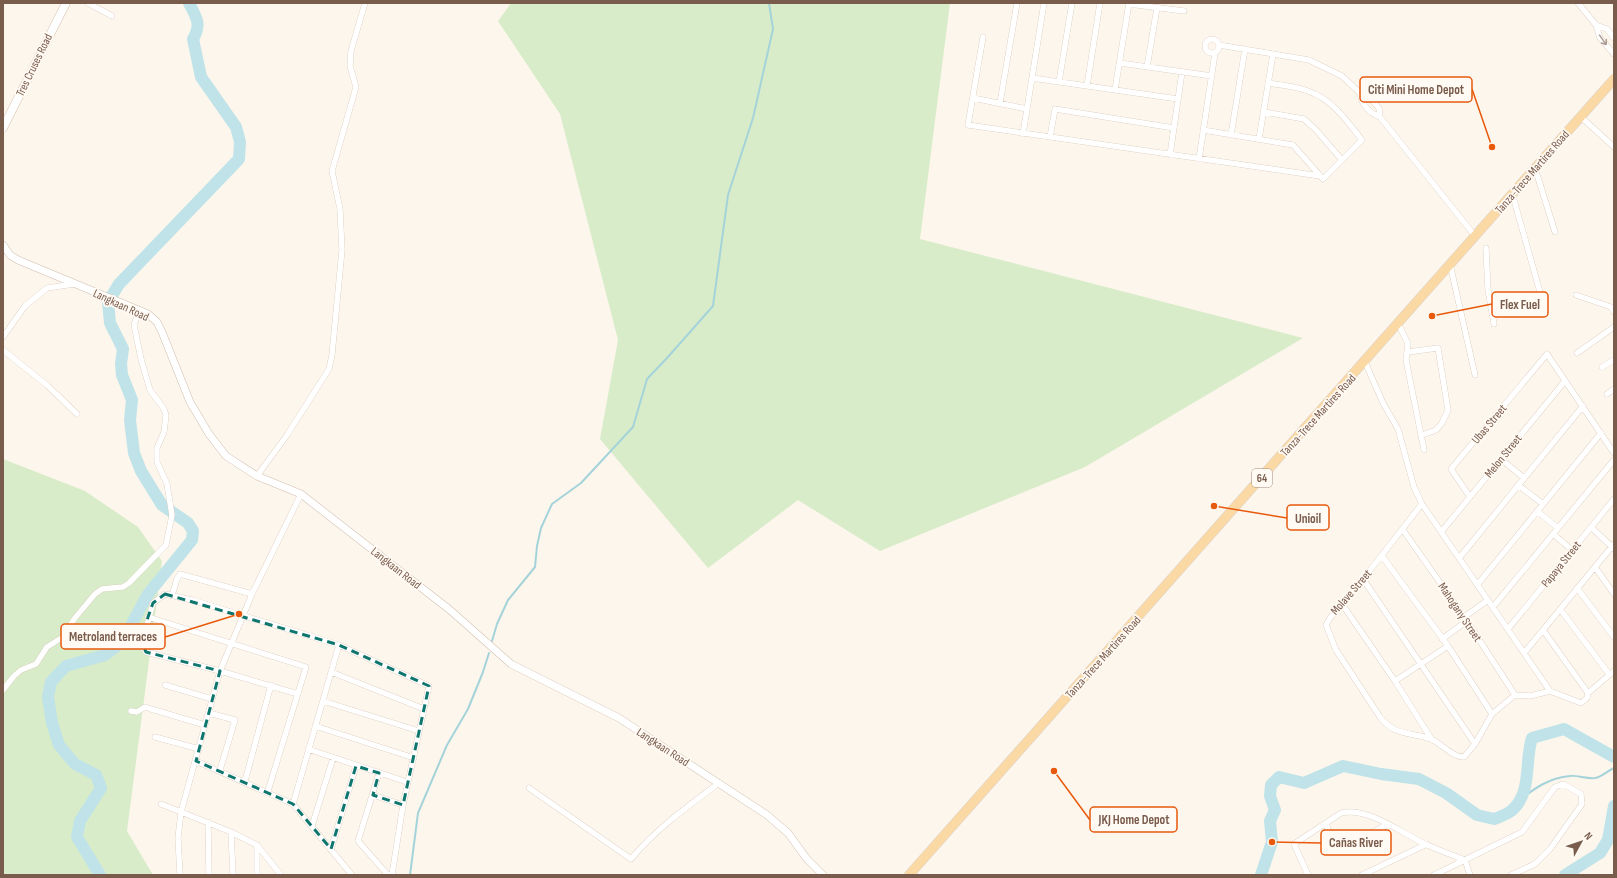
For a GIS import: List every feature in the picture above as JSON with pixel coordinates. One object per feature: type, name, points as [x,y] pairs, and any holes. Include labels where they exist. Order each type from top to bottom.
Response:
[{"type":"main road","name":"Tres Cruses Road","points":[[3,128],[66,3]]},
{"type":"main road","name":"Tanza-Trece Martires Road","points":[[909,875],[1365,362],[1512,193],[1614,79]]},
{"type":"street","points":[[88,3],[112,16]]},
{"type":"street","points":[[257,476],[287,435],[329,369],[332,355],[342,250],[340,209],[332,171],[356,87],[350,66],[351,52],[365,3]]},
{"type":"street","points":[[1000,103],[1016,3]]},
{"type":"street","points":[[1023,134],[1044,3]]},
{"type":"street","points":[[1059,82],[1072,3]]},
{"type":"street","points":[[1087,86],[1100,3]]},
{"type":"street","points":[[1115,90],[1129,3],[1184,11]]},
{"type":"street","points":[[1578,3],[1596,25],[1600,38],[1614,54]]},
{"type":"street","points":[[1147,67],[1157,8]]},
{"type":"street","points":[[1596,25],[1607,29],[1614,38]]},
{"type":"street","points":[[983,37],[968,125],[1320,176],[1323,179],[1362,140],[1337,111],[1323,98],[1308,91],[1268,83]]},
{"type":"street","points":[[1215,53],[1211,53],[1207,50],[1205,44],[1208,40],[1213,39],[1220,45],[1310,60],[1342,76],[1360,93],[1368,96],[1378,108],[1380,117],[1475,236]]},
{"type":"street","points":[[1199,159],[1215,53],[1220,45]]},
{"type":"street","points":[[1231,135],[1245,49]]},
{"type":"street","points":[[1259,140],[1273,54]]},
{"type":"street","points":[[1120,63],[1212,76]]},
{"type":"street","points":[[1170,155],[1182,72]]},
{"type":"street","points":[[1032,78],[1178,99]]},
{"type":"street","points":[[1360,93],[1361,102],[1371,114],[1380,117]]},
{"type":"street","points":[[973,98],[1027,108]]},
{"type":"street","points":[[1050,137],[1055,109],[1174,128]]},
{"type":"street","points":[[1264,112],[1304,119],[1312,125],[1342,160]]},
{"type":"street","points":[[1581,117],[1614,147]]},
{"type":"street","points":[[1203,130],[1292,145],[1320,176]]},
{"type":"street","points":[[1535,167],[1555,232]]},
{"type":"street","points":[[1512,193],[1542,299]]},
{"type":"street","name":"Langkaan Road","points":[[3,245],[10,255],[18,260],[148,314],[157,322],[162,332],[190,402],[209,434],[226,456],[257,476],[301,494],[450,610],[510,664],[620,718],[767,815],[788,833],[808,859],[823,875]]},
{"type":"street","points":[[1486,248],[1488,290],[1494,324]]},
{"type":"street","points":[[1450,264],[1475,375]]},
{"type":"street","points":[[3,337],[25,306],[47,288],[74,284]]},
{"type":"street","points":[[1576,295],[1612,310],[1614,301]]},
{"type":"street","points":[[3,690],[20,670],[36,664],[48,646],[63,637],[75,618],[95,594],[102,589],[123,587],[129,583],[166,545],[172,515],[169,495],[157,462],[157,448],[164,432],[166,415],[164,409],[150,390],[141,359],[134,325],[139,310]]},
{"type":"street","points":[[1398,323],[1408,344],[1406,360],[1424,450]]},
{"type":"street","points":[[1577,354],[1614,326]]},
{"type":"street","points":[[1408,352],[1438,348],[1448,410],[1442,423],[1436,430],[1422,434]]},
{"type":"street","points":[[3,350],[48,386],[77,414]]},
{"type":"street","name":"Ubas Street","points":[[1470,497],[1451,469],[1547,354],[1565,381]]},
{"type":"street","points":[[1602,368],[1614,360]]},
{"type":"street","points":[[1365,362],[1383,403],[1398,429],[1414,487],[1422,504],[1460,557],[1550,691],[1581,703],[1587,698],[1588,693],[1612,672],[1560,609]]},
{"type":"street","points":[[1565,381],[1614,453]]},
{"type":"street","name":"Melon Street","points":[[1442,531],[1565,381]]},
{"type":"street","points":[[1607,394],[1614,389]]},
{"type":"street","points":[[1460,557],[1583,406]]},
{"type":"street","points":[[1478,584],[1601,433]]},
{"type":"street","points":[[1501,459],[1524,478]]},
{"type":"street","points":[[1493,607],[1614,460]]},
{"type":"street","points":[[1518,485],[1543,504]]},
{"type":"street","points":[[180,875],[178,838],[181,812],[220,671],[252,594],[301,494]]},
{"type":"street","name":"Papaya Street","points":[[1508,629],[1614,499]]},
{"type":"street","name":"Molave Street","points":[[1422,504],[1382,556],[1327,621],[1327,630],[1336,650],[1388,727],[1432,740]]},
{"type":"street","points":[[1537,511],[1558,528]]},
{"type":"street","points":[[1524,653],[1613,546],[1591,527]]},
{"type":"street","name":"Mahogany Street","points":[[1403,530],[1465,619],[1515,695]]},
{"type":"street","points":[[1553,534],[1572,550]]},
{"type":"street","points":[[1382,556],[1448,646],[1492,714]]},
{"type":"street","points":[[1595,567],[1614,594]]},
{"type":"street","points":[[172,594],[180,574],[252,594]]},
{"type":"street","points":[[1363,579],[1476,744]]},
{"type":"street","points":[[1578,588],[1614,637]]},
{"type":"street","points":[[298,694],[271,685],[146,652],[142,644],[148,617],[153,603],[165,594],[172,594],[339,644],[429,686],[414,758],[402,805],[392,875]]},
{"type":"street","points":[[1442,639],[1488,600]]},
{"type":"street","points":[[1342,604],[1395,681],[1432,740],[1458,756],[1464,757],[1476,744],[1492,714],[1515,695],[1530,696],[1550,691]]},
{"type":"street","points":[[148,617],[306,666],[268,791]]},
{"type":"street","points":[[1543,630],[1588,693]]},
{"type":"street","points":[[293,804],[308,749],[324,701],[339,644]]},
{"type":"street","points":[[1395,681],[1448,646]]},
{"type":"street","points":[[331,672],[424,709]]},
{"type":"street","points":[[165,685],[212,699]]},
{"type":"street","points":[[245,781],[271,685]]},
{"type":"street","points":[[324,701],[419,731]]},
{"type":"street","points":[[131,711],[137,712],[144,707],[205,725]]},
{"type":"street","points":[[209,713],[235,720],[220,770]]},
{"type":"street","points":[[315,726],[414,758]]},
{"type":"street","points":[[155,737],[199,749]]},
{"type":"street","points":[[308,749],[407,782]]},
{"type":"street","points":[[312,826],[333,758]]},
{"type":"street","points":[[196,761],[268,791],[293,804],[352,875]]},
{"type":"street","points":[[331,849],[356,766]]},
{"type":"street","points":[[379,773],[358,841],[388,875]]},
{"type":"street","points":[[530,788],[631,859],[643,845],[678,814],[719,783]]},
{"type":"street","points":[[1434,875],[1522,832],[1555,787],[1563,784],[1581,794],[1582,804],[1550,848],[1535,864],[1511,875]]},
{"type":"street","points":[[373,795],[402,805]]},
{"type":"street","points":[[161,804],[208,822],[257,845],[280,875]]},
{"type":"street","points":[[1308,875],[1294,844],[1341,813],[1350,811],[1360,813],[1388,824],[1427,844],[1465,860],[1470,875]]},
{"type":"street","points":[[208,822],[209,875]]},
{"type":"street","points":[[1326,824],[1334,843],[1344,848],[1388,824]]},
{"type":"street","points":[[231,832],[233,875]]},
{"type":"street","points":[[1362,875],[1427,844]]},
{"type":"street","points":[[257,845],[257,875]]},
{"type":"highlighted area","points":[[165,594],[172,595],[339,645],[429,686],[403,805],[373,795],[379,773],[356,766],[331,849],[293,804],[196,761],[220,671],[146,652],[142,644],[148,617],[153,603]]},
{"type":"green space","points":[[511,3],[950,3],[920,239],[1303,338],[1085,467],[880,551],[798,500],[708,568],[600,439],[618,340],[560,114],[498,21]]},
{"type":"green space","points":[[3,459],[85,491],[138,527],[162,561],[127,831],[153,875],[3,875]]},
{"type":"waterway","points":[[100,875],[77,837],[80,821],[101,788],[96,775],[75,764],[59,745],[52,723],[48,697],[51,682],[66,666],[105,655],[122,642],[148,594],[192,540],[193,531],[188,523],[162,505],[141,471],[134,453],[130,420],[132,400],[122,375],[121,364],[123,349],[110,323],[108,302],[119,284],[239,159],[240,142],[236,127],[201,77],[193,39],[198,25],[194,12],[189,3]]},
{"type":"waterway","points":[[492,641],[497,624],[508,600],[535,567],[537,546],[541,528],[552,504],[581,483],[633,427],[647,379],[713,306],[728,195],[753,118],[773,29],[769,3]]},
{"type":"waterway","points":[[410,875],[418,813],[447,745],[468,709],[489,653]]},
{"type":"waterway","points":[[1261,875],[1272,842],[1270,821],[1275,810],[1270,796],[1271,785],[1279,777],[1304,783],[1343,766],[1381,774],[1419,779],[1446,793],[1477,815],[1494,819],[1511,811],[1518,804],[1527,777],[1532,738],[1564,729],[1614,757]]},
{"type":"waterway","points":[[1518,802],[1530,792],[1549,781],[1562,777],[1573,776],[1595,778],[1614,768]]},
{"type":"waterway","points":[[1565,875],[1600,853],[1608,840],[1614,806]]},
{"type":"place","name":"Citi Mini Home Depot","points":[[1492,147]]},
{"type":"place","name":"Flex Fuel","points":[[1432,316]]},
{"type":"place","name":"Unioil","points":[[1214,506]]},
{"type":"place","name":"Metroland terraces","points":[[239,614]]},
{"type":"place","name":"JKJ Home Depot","points":[[1054,771]]},
{"type":"place","name":"Cañas River","points":[[1272,842]]}]
